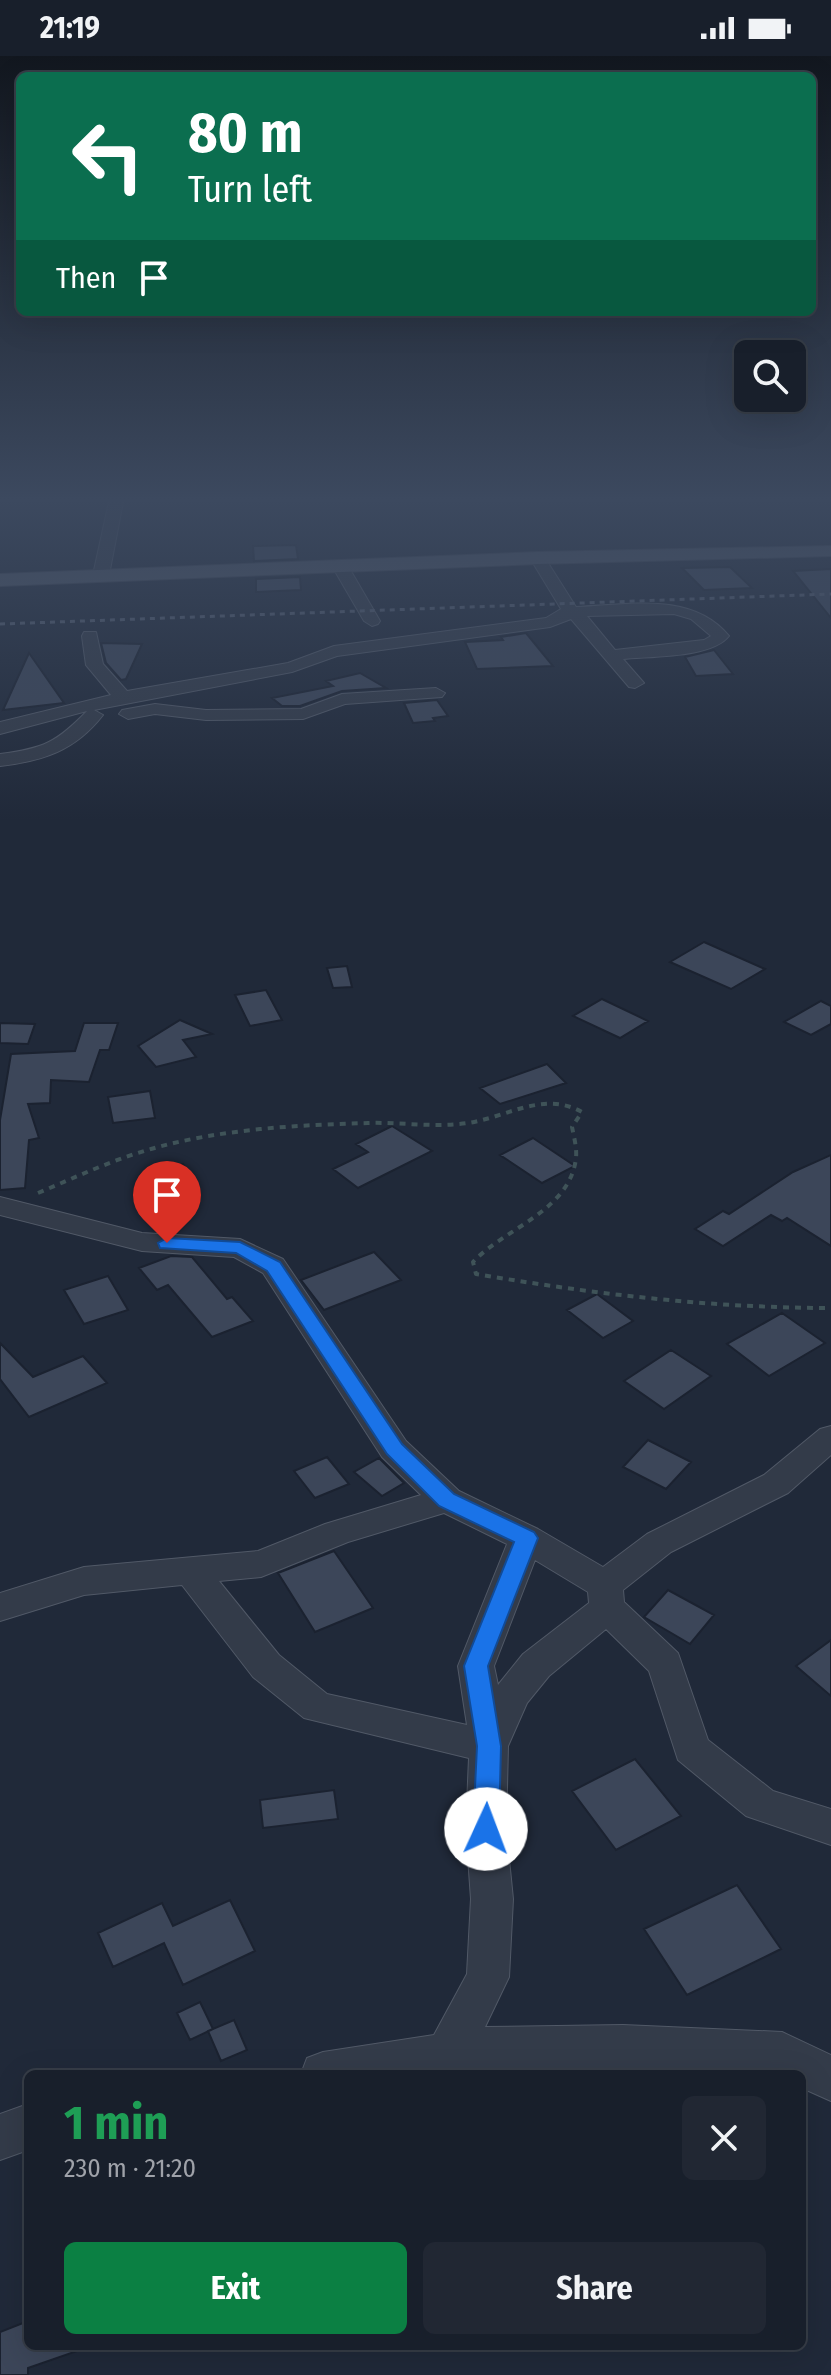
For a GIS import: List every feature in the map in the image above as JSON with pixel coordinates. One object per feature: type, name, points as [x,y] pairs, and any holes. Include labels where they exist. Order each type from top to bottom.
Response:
[{"type":"street","points":[[363,605],[372,621]]},
{"type":"street","points":[[567,605],[635,683]]},
{"type":"street","points":[[0,728],[123,697],[292,667],[334,651],[538,625],[571,612],[675,609],[697,616],[721,636],[706,645],[612,655]]},
{"type":"street","points":[[90,636],[95,665],[123,697]]},
{"type":"street","points":[[59,712],[94,715],[155,709],[206,715],[303,714],[342,699],[436,693]]},
{"type":"street","points":[[0,760],[47,755],[72,738],[94,715]]},
{"type":"street","points":[[0,1206],[142,1242],[240,1248],[273,1266],[394,1449],[447,1500],[526,1538],[606,1596],[665,1663],[692,1749],[760,1804],[831,1827]]},
{"type":"street","points":[[489,1746],[512,1694],[659,1543],[776,1484],[831,1437]]},
{"type":"street","points":[[0,1607],[84,1581],[261,1564],[337,1533],[447,1500]]},
{"type":"street","points":[[448,2053],[488,1977],[492,1899],[486,1829],[489,1746],[476,1666],[526,1538]]},
{"type":"street","points":[[191,1571],[266,1666],[317,1707],[489,1746]]},
{"type":"street","points":[[347,2070],[448,2053],[505,2048],[736,2051],[782,2054],[831,2079]]},
{"type":"street","points":[[0,2137],[24,2128]]},
{"type":"path","points":[[35,1194],[129,1156],[180,1143],[368,1123],[472,1123],[511,1109],[548,1102],[574,1106],[582,1112],[572,1127],[576,1159],[563,1193],[521,1225],[484,1247],[473,1262],[476,1274],[587,1292],[770,1309],[831,1308]]},
{"type":"building","points":[[821,605],[831,605],[831,618]]},
{"type":"building","points":[[526,633],[553,666],[477,669],[465,642],[503,640],[501,637]]},
{"type":"building","points":[[101,643],[142,644],[126,679],[121,680],[106,663]]},
{"type":"building","points":[[714,650],[733,674],[696,676],[685,657]]},
{"type":"building","points":[[29,653],[64,703],[3,710]]},
{"type":"building","points":[[360,673],[386,688],[342,691],[300,706],[282,706],[272,698],[333,686],[326,681]]},
{"type":"building","points":[[437,700],[448,716],[413,723],[404,703]]},
{"type":"building","points":[[704,942],[765,969],[731,989],[670,962]]},
{"type":"building","points":[[347,966],[352,987],[333,988],[327,968]]},
{"type":"building","points":[[266,990],[282,1020],[250,1026],[235,995]]},
{"type":"building","points":[[602,999],[648,1021],[620,1038],[573,1016]]},
{"type":"building","points":[[821,1001],[831,1006],[831,1024],[811,1035],[784,1022]]},
{"type":"building","points":[[180,1020],[212,1034],[183,1040],[196,1057],[156,1067],[138,1046]]},
{"type":"building","points":[[0,1023],[35,1024],[28,1044],[0,1043]]},
{"type":"building","points":[[84,1023],[118,1023],[109,1050],[100,1050],[89,1082],[51,1080],[50,1103],[28,1104],[39,1138],[29,1140],[25,1188],[0,1190],[0,1120],[11,1054],[75,1051]]},
{"type":"building","points":[[547,1064],[566,1083],[500,1104],[480,1088]]},
{"type":"building","points":[[150,1091],[155,1118],[113,1123],[108,1097]]},
{"type":"building","points":[[392,1126],[432,1151],[358,1188],[333,1169],[368,1152],[356,1144]]},
{"type":"building","points":[[533,1138],[575,1166],[542,1183],[500,1155]]},
{"type":"building","points":[[831,1155],[831,1246],[787,1218],[782,1221],[771,1215],[723,1246],[695,1229],[723,1211],[729,1214],[793,1172]]},
{"type":"building","points":[[183,1164],[196,1182],[159,1193],[146,1176]]},
{"type":"building","points":[[374,1252],[401,1280],[324,1310],[301,1280]]},
{"type":"building","points":[[171,1256],[192,1257],[227,1299],[232,1297],[253,1321],[212,1337],[168,1285],[157,1290],[139,1268]]},
{"type":"building","points":[[108,1276],[128,1310],[84,1324],[64,1290]]},
{"type":"building","points":[[597,1294],[633,1321],[603,1338],[567,1310]]},
{"type":"building","points":[[782,1313],[825,1343],[769,1376],[727,1344]]},
{"type":"building","points":[[0,1343],[33,1377],[83,1356],[107,1383],[29,1417],[0,1379]]},
{"type":"building","points":[[671,1350],[711,1376],[664,1409],[624,1381]]},
{"type":"building","points":[[648,1440],[691,1462],[666,1489],[623,1467]]},
{"type":"building","points":[[327,1457],[349,1484],[315,1498],[294,1471]]},
{"type":"building","points":[[379,1458],[404,1483],[382,1496],[354,1472]]},
{"type":"building","points":[[334,1551],[373,1608],[315,1632],[278,1573]]},
{"type":"building","points":[[668,1590],[714,1615],[690,1644],[644,1617]]},
{"type":"building","points":[[831,1640],[831,1696],[796,1666]]},
{"type":"building","points":[[635,1759],[681,1816],[616,1850],[572,1791]]},
{"type":"building","points":[[334,1790],[338,1819],[263,1828],[260,1800]]},
{"type":"building","points":[[737,1885],[781,1949],[687,1995],[644,1929]]},
{"type":"building","points":[[230,1900],[255,1951],[183,1985],[164,1943],[113,1967],[98,1933],[162,1903],[173,1926]]},
{"type":"building","points":[[200,2002],[213,2029],[190,2040],[177,2013]]},
{"type":"building","points":[[234,2020],[247,2050],[221,2061],[208,2031]]},
{"type":"building","points":[[24,2323],[24,2350],[80,2350],[28,2368],[28,2375],[0,2375],[0,2332]]},
{"type":"railway","points":[[0,624],[520,605]]},
{"type":"route","points":[[167,1243],[240,1248],[273,1266],[394,1449],[447,1500],[526,1538],[476,1666],[489,1746],[486,1829]]}]
